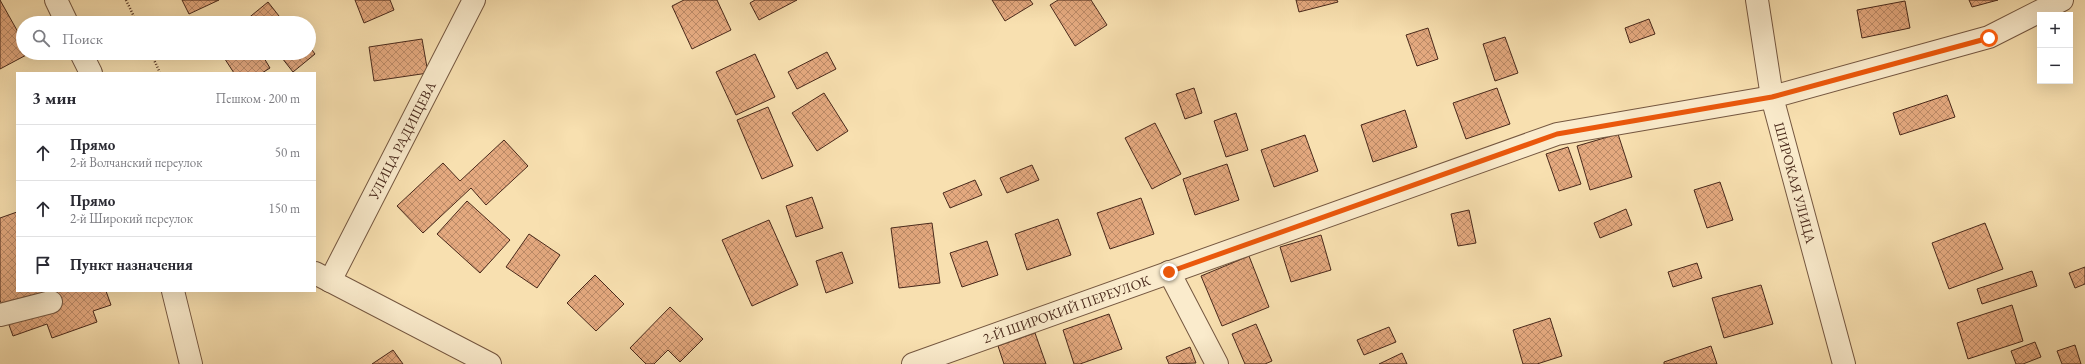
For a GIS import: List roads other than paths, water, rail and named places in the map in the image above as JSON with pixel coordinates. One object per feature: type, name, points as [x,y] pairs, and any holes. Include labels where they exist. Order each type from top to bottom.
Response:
[{"type":"street","points":[[56,0],[64,16]]},
{"type":"street","name":"УЛИЦА РАДИЩЕВА","points":[[322,277],[474,0]]},
{"type":"street","name":"ШИРОКАЯ УЛИЦА","points":[[1757,0],[1772,97],[1844,364]]},
{"type":"street","name":"2-Й ШИРОКИЙ ПЕРЕУЛОК","points":[[913,364],[1557,134],[1772,97],[1989,38],[2062,0]]},
{"type":"street","points":[[84,60],[90,72]]},
{"type":"street","points":[[1169,272],[1217,364]]},
{"type":"street","points":[[322,277],[490,364]]},
{"type":"street","points":[[173,292],[191,364]]},
{"type":"street","points":[[0,315],[51,302]]}]
